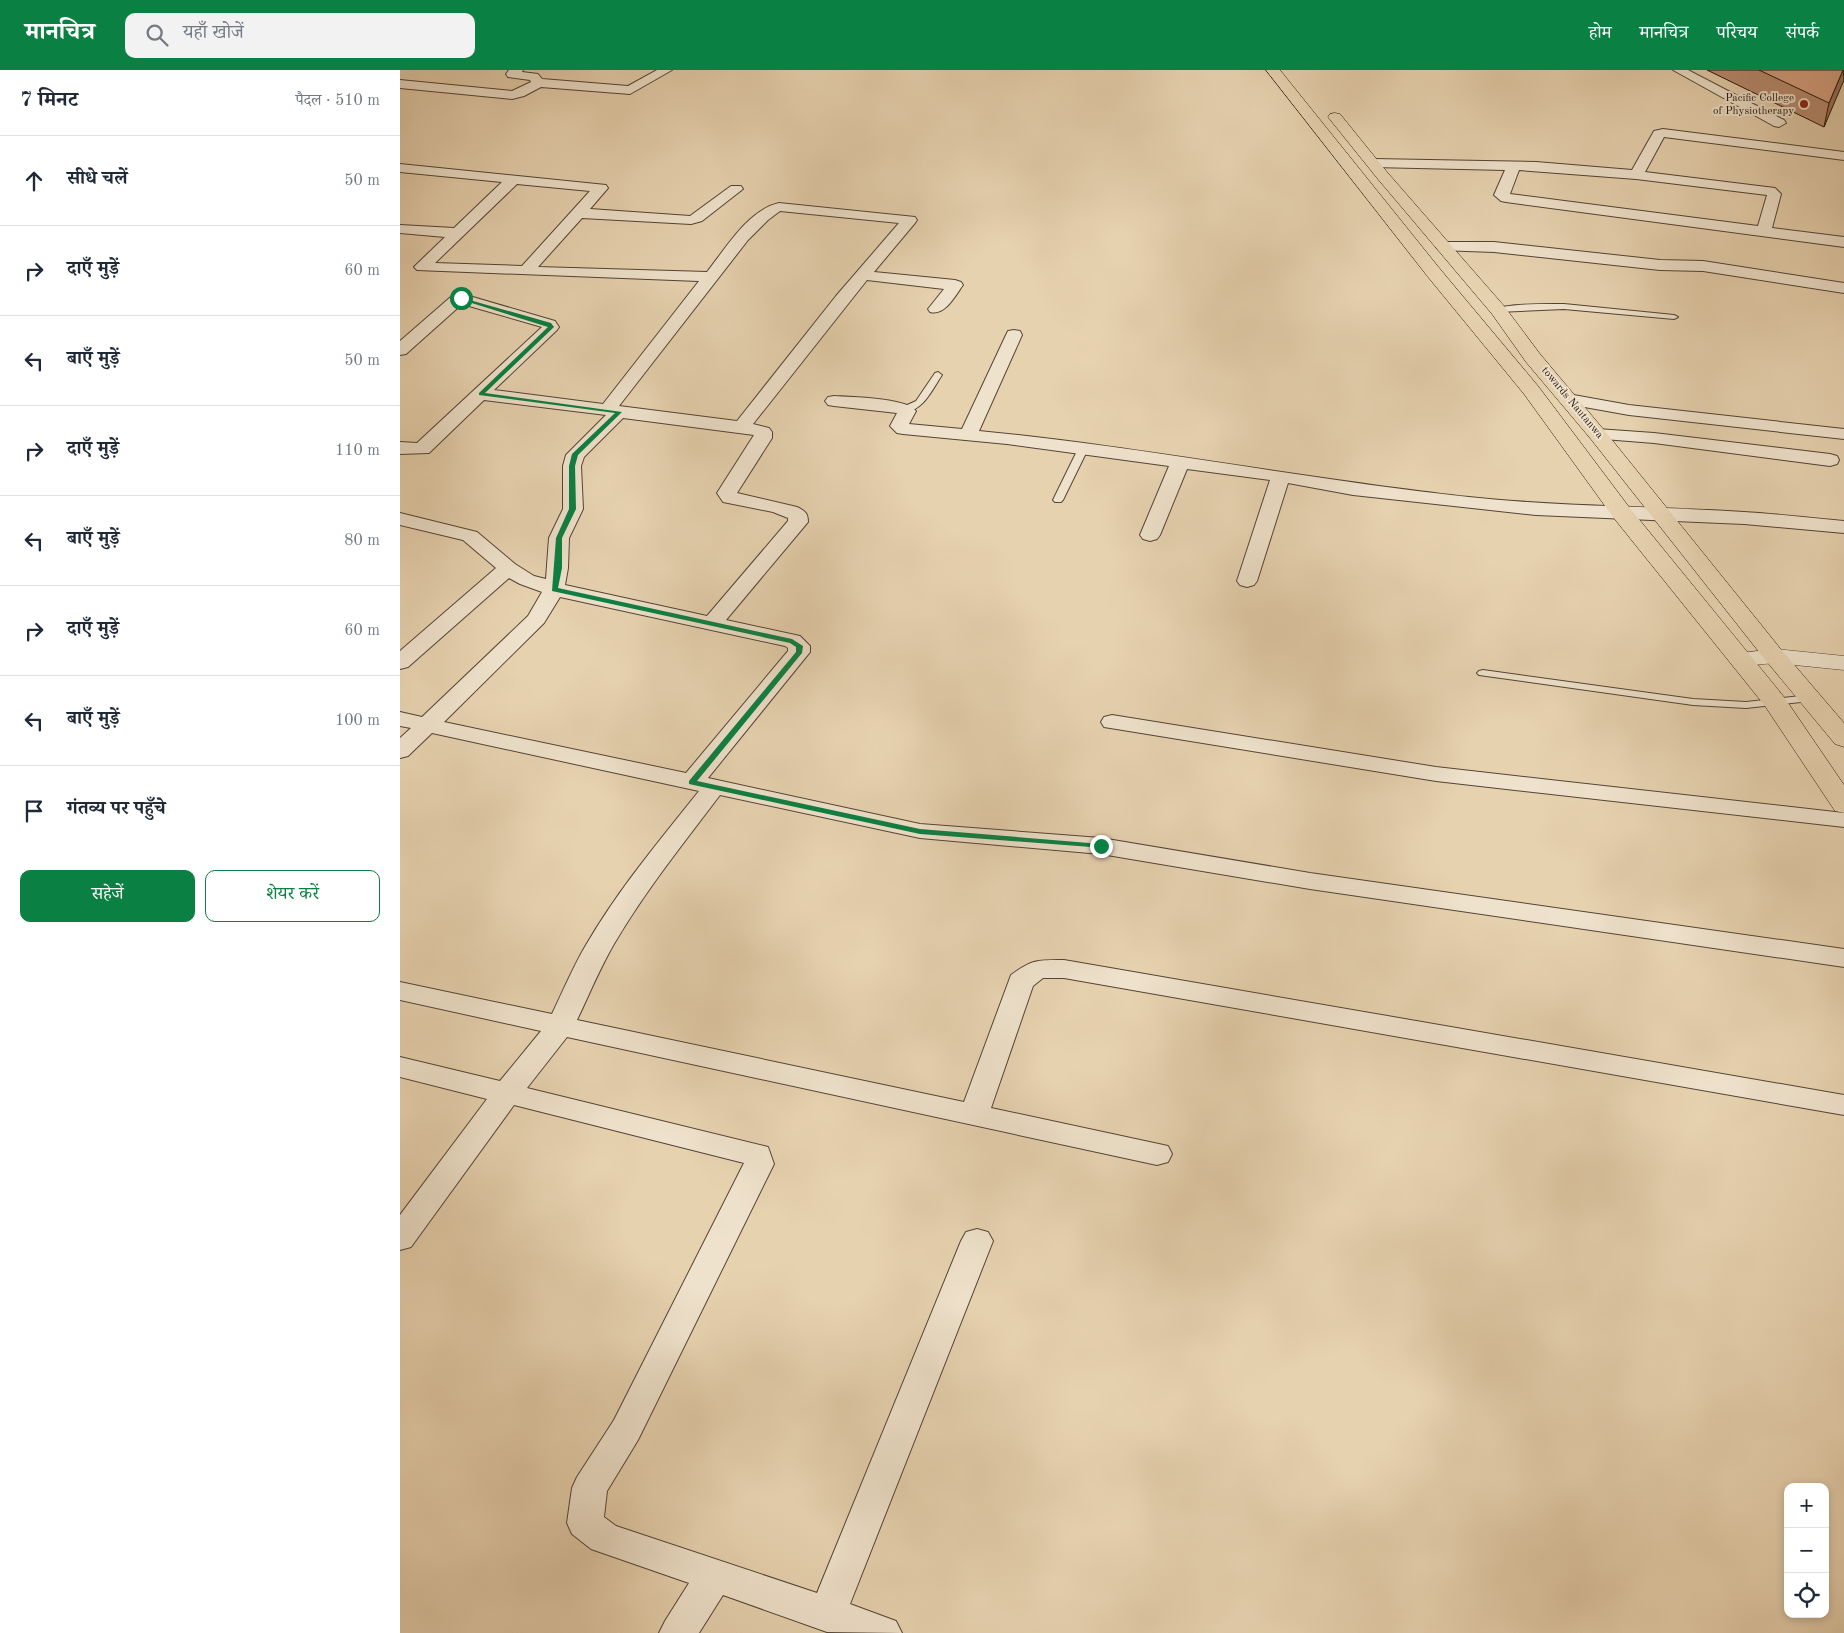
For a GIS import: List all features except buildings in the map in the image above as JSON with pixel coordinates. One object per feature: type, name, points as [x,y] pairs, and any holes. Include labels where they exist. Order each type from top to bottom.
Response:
[{"type":"main road","points":[[1273,70],[1434,273],[1531,390],[1621,512],[1775,702],[1844,806]]},
{"type":"main road","name":"towards Nautanwa","points":[[1326,106],[1498,310],[1534,358],[1598,434],[1775,656],[1844,739]]},
{"type":"street","points":[[517,70],[512,74],[534,77],[538,83]]},
{"type":"street","points":[[400,84],[516,95],[538,83],[630,90],[666,70]]},
{"type":"street","points":[[1679,70],[1779,123]]},
{"type":"street","points":[[1636,175],[1659,134],[1844,156]]},
{"type":"street","points":[[1373,163],[1514,166],[1636,175],[1774,192],[1764,231]]},
{"type":"street","points":[[1514,166],[1501,195],[1506,198],[1844,242]]},
{"type":"street","points":[[400,168],[601,188],[526,270]]},
{"type":"street","points":[[514,179],[422,267],[711,276]]},
{"type":"street","points":[[579,213],[691,220],[697,218],[736,189]]},
{"type":"street","points":[[614,411],[608,408],[711,276],[746,234],[772,208],[779,207],[909,219],[910,221],[863,275],[742,427]]},
{"type":"street","points":[[400,229],[457,233]]},
{"type":"street","points":[[1444,247],[1494,247],[1660,265],[1703,266],[1844,288]]},
{"type":"street","points":[[863,275],[955,285],[936,309]]},
{"type":"street","points":[[400,350],[459,298],[549,324],[550,330],[422,448],[400,448]]},
{"type":"street","points":[[968,435],[1014,335]]},
{"type":"street","points":[[481,394],[742,427],[763,432],[763,438],[728,493],[730,498],[789,510],[798,515],[798,522],[712,623]]},
{"type":"street","points":[[1568,399],[1630,410],[1844,434]]},
{"type":"street","points":[[834,401],[906,409],[899,426],[900,428],[1083,449],[1282,476],[1335,486],[1536,509],[1660,513],[1844,526]]},
{"type":"street","points":[[400,751],[537,619],[554,589],[558,568],[559,538],[573,509],[572,466],[575,454],[614,411]]},
{"type":"street","points":[[1598,434],[1654,438],[1830,460]]},
{"type":"street","points":[[1150,535],[1180,462]]},
{"type":"street","points":[[1247,581],[1282,476]]},
{"type":"street","points":[[400,519],[470,536],[508,568],[527,580],[554,589],[792,641],[799,646],[799,652],[703,785],[624,906],[599,946],[561,1025],[507,1093],[400,1238]]},
{"type":"street","points":[[400,662],[508,568]]},
{"type":"street","points":[[1741,660],[1775,656],[1844,663]]},
{"type":"street","points":[[400,719],[920,831],[1101,846],[1310,881],[1844,958]]},
{"type":"street","points":[[1112,722],[1436,774],[1844,820]]},
{"type":"street","points":[[974,1115],[1021,981],[1037,969],[1074,971],[1844,1105]]},
{"type":"street","points":[[400,991],[1157,1154]]},
{"type":"street","points":[[400,1067],[757,1155],[759,1164],[630,1421],[590,1488],[585,1523],[604,1538],[883,1633]]},
{"type":"street","points":[[827,1615],[977,1241]]},
{"type":"street","points":[[678,1633],[714,1576]]},
{"type":"lane","points":[[1498,310],[1526,306],[1581,307],[1674,317]]},
{"type":"lane","points":[[906,409],[920,403],[938,375]]},
{"type":"lane","points":[[1058,500],[1083,449]]},
{"type":"lane","points":[[1483,673],[1693,702],[1746,704],[1810,698]]},
{"type":"place","name":"Pacific College of Physiotherapy","points":[[1804,104]]},
{"type":"route","points":[[461,298],[549,324],[551,327],[481,394],[619,412],[575,454],[572,466],[571,490],[573,509],[559,538],[558,568],[554,589],[792,641],[799,646],[799,652],[692,782],[920,831],[1101,846]]}]
